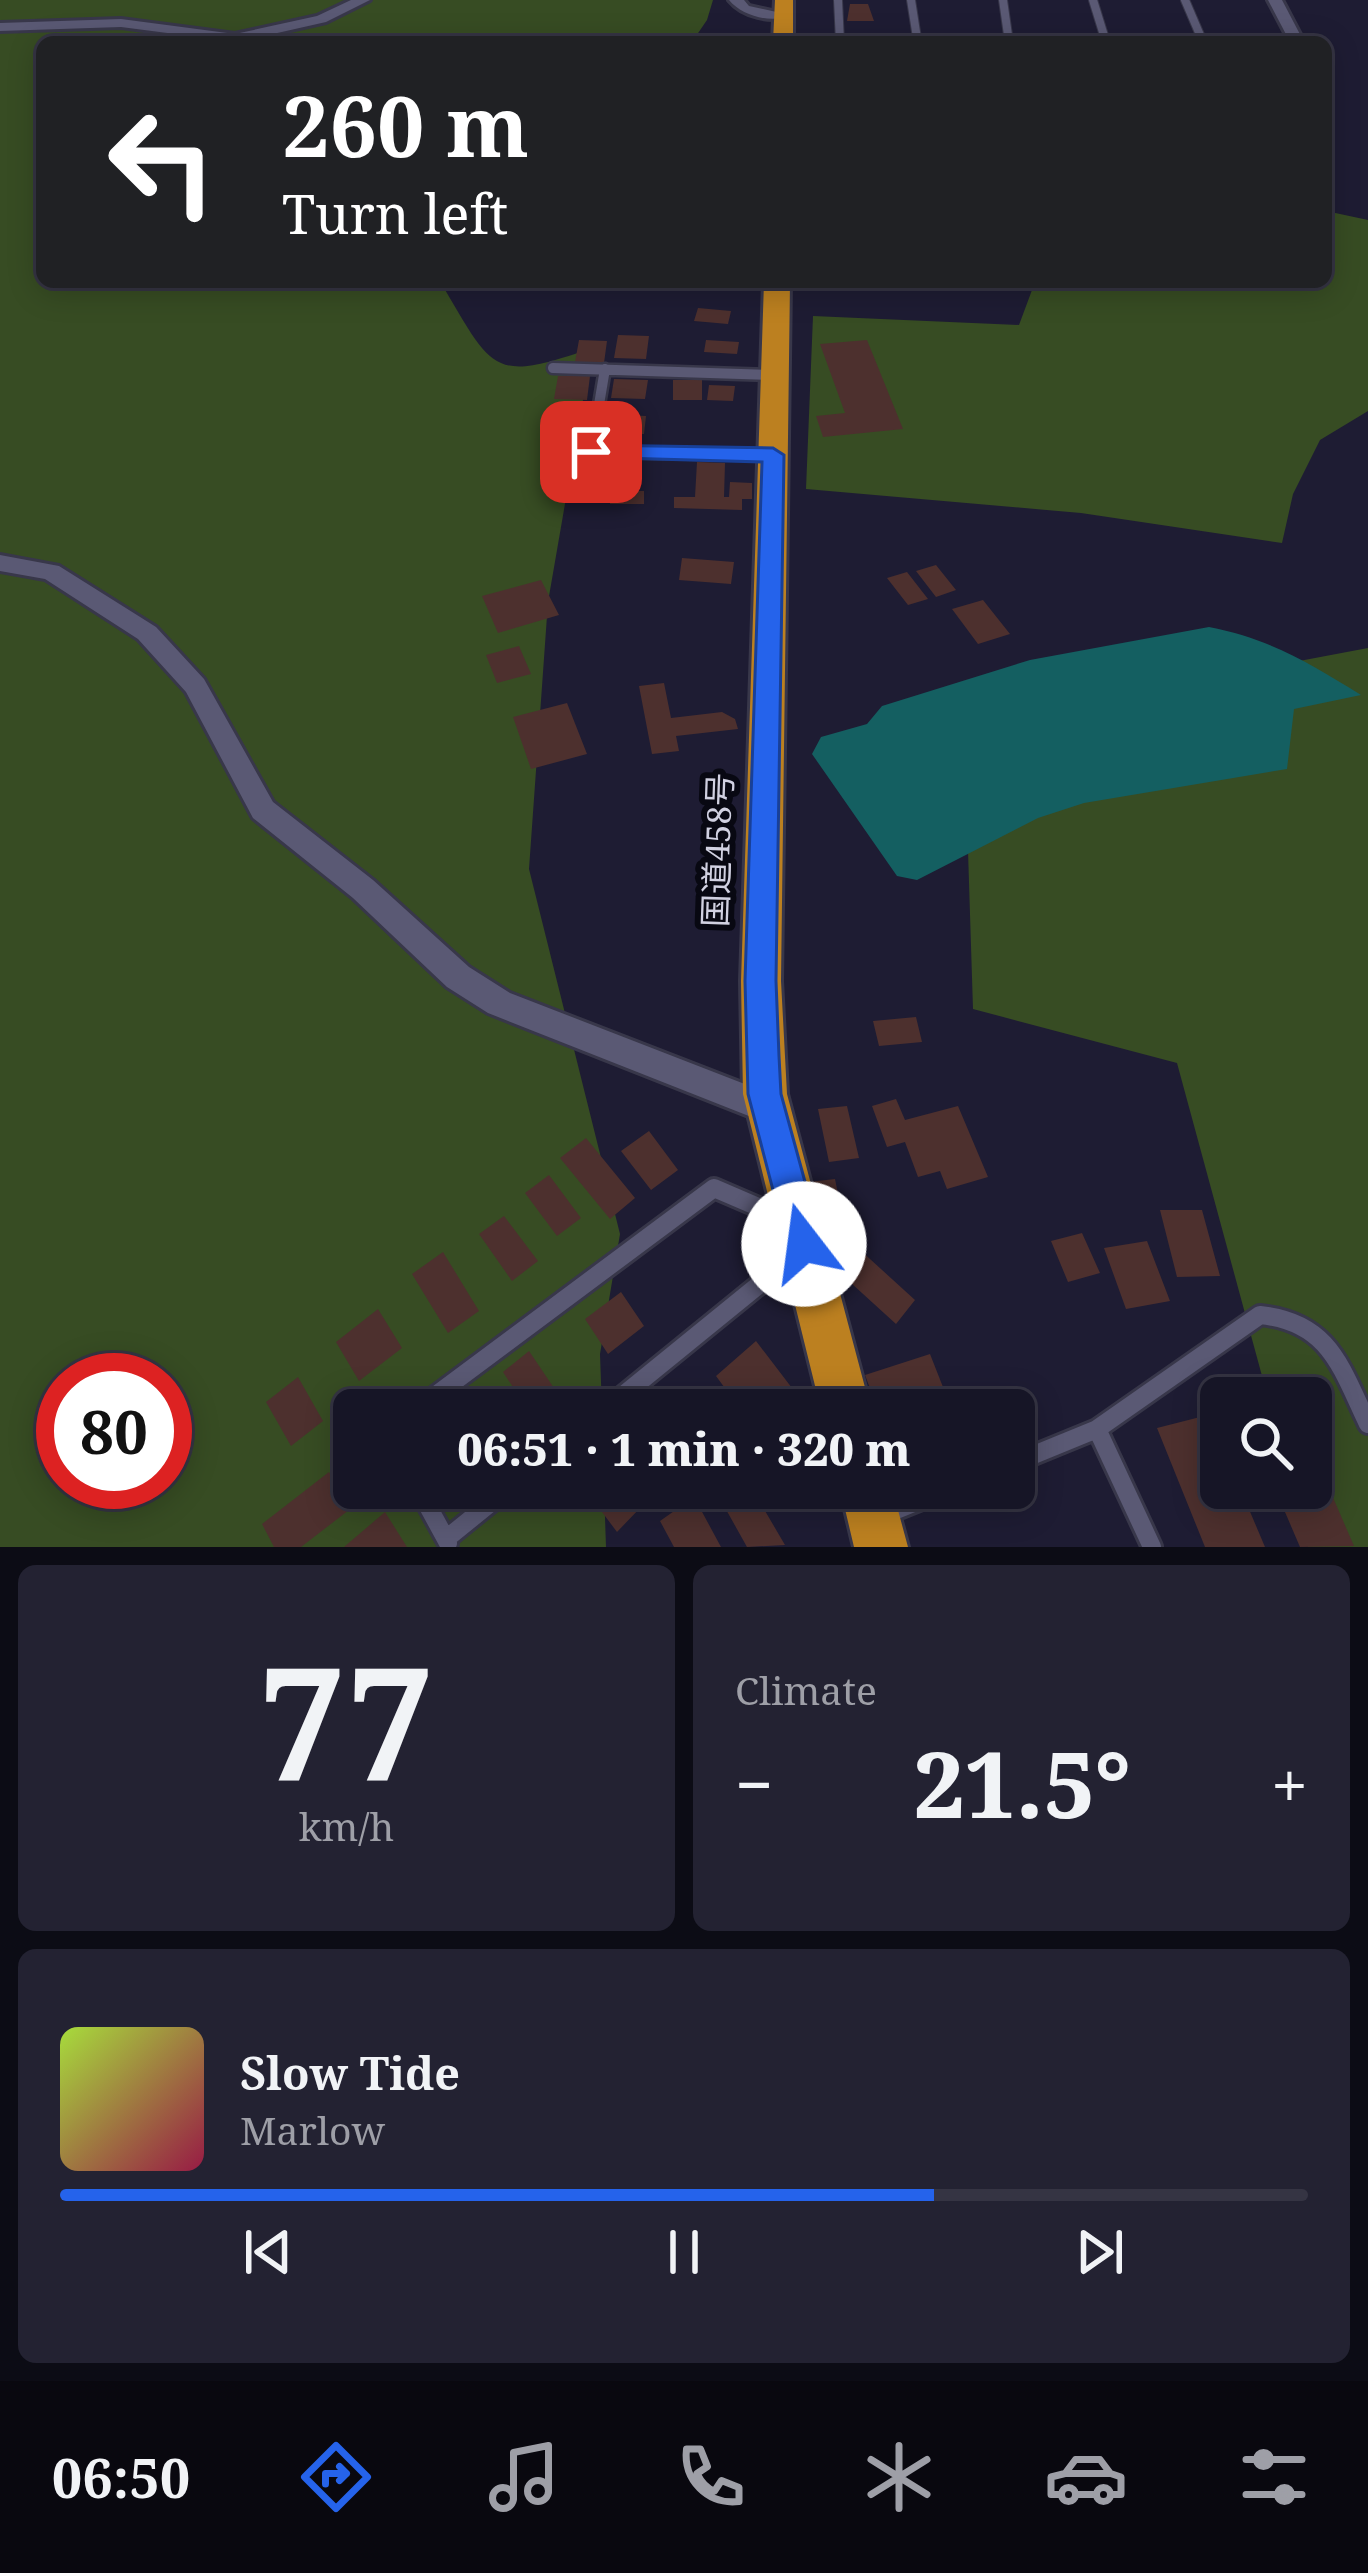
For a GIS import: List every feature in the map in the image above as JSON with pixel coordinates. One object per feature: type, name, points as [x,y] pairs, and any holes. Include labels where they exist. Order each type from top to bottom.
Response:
[{"type":"highway","name":"国道458号","points":[[777,288],[761,981],[769,1109],[785,1219],[839,1389]]},
{"type":"street","points":[[245,36],[321,19],[363,0]]},
{"type":"street","points":[[736,0],[746,10],[784,8]]},
{"type":"street","points":[[1275,0],[1294,36]]},
{"type":"street","points":[[0,27],[122,23],[221,36]]},
{"type":"street","points":[[0,563],[51,572],[147,634],[195,686],[263,811],[363,889],[458,977],[499,1003],[769,1109]]},
{"type":"lane","points":[[838,0],[840,36]]},
{"type":"lane","points":[[910,0],[917,36]]},
{"type":"lane","points":[[1003,0],[1008,36]]},
{"type":"lane","points":[[1093,0],[1104,36]]},
{"type":"lane","points":[[1185,0],[1200,36]]},
{"type":"lane","points":[[553,368],[776,375]]},
{"type":"lane","points":[[605,369],[591,452],[773,455]]},
{"type":"lane","points":[[444,1389],[714,1188],[785,1219],[766,1279],[631,1389]]},
{"type":"lane","points":[[1035,1454],[1097,1429],[1260,1315],[1288,1315],[1326,1339],[1368,1424]]},
{"type":"lane","points":[[1097,1429],[1152,1547]]},
{"type":"lane","points":[[430,1509],[449,1543],[486,1509]]},
{"type":"shaded area","points":[[0,0],[713,0],[696,36],[36,36],[36,288],[444,288],[474,337],[499,362],[534,365],[592,348],[548,602],[529,869],[620,1234],[600,1354],[601,1389],[333,1389],[333,1509],[605,1509],[606,1547],[0,1547]]},
{"type":"shaded area","points":[[1332,212],[1368,220],[1368,411],[1320,440],[1293,494],[1282,543],[1081,513],[806,489],[813,316],[1019,325],[1033,288],[1332,288]]},
{"type":"shaded area","points":[[1209,627],[1270,645],[1361,695],[1294,709],[1287,769],[1084,803],[1038,818],[917,880],[897,876],[812,754],[821,737],[867,724],[882,706],[1030,660]]},
{"type":"shaded area","points":[[1368,648],[1368,1547],[1308,1547],[1298,1509],[1332,1509],[1332,1377],[1262,1377],[1177,1063],[973,1009],[964,724]]},
{"type":"building","points":[[850,4],[868,4],[874,21],[847,21]]},
{"type":"building","points":[[698,308],[731,311],[728,324],[694,321]]},
{"type":"building","points":[[618,335],[649,336],[646,359],[614,358]]},
{"type":"building","points":[[579,340],[607,341],[604,363],[575,362]]},
{"type":"building","points":[[706,340],[739,342],[737,354],[704,352]]},
{"type":"building","points":[[867,340],[903,429],[823,437],[816,416],[845,413],[820,344]]},
{"type":"building","points":[[558,376],[590,376],[587,400],[554,399]]},
{"type":"building","points":[[614,379],[648,380],[645,399],[611,398]]},
{"type":"building","points":[[673,380],[702,380],[702,400],[673,400]]},
{"type":"building","points":[[709,385],[735,386],[733,401],[707,400]]},
{"type":"building","points":[[555,407],[586,407],[584,427],[552,426]]},
{"type":"building","points":[[626,415],[646,416],[644,434],[625,434],[623,445],[604,445],[607,428],[624,428]]},
{"type":"building","points":[[697,462],[725,463],[724,497],[729,497],[730,482],[752,483],[752,499],[742,499],[742,510],[674,508],[674,497],[695,497]]},
{"type":"building","points":[[610,491],[644,491],[644,504],[610,504]]},
{"type":"building","points":[[682,558],[734,562],[731,584],[679,580]]},
{"type":"building","points":[[936,565],[956,590],[936,597],[916,571]]},
{"type":"building","points":[[907,572],[928,599],[908,605],[887,578]]},
{"type":"building","points":[[541,580],[559,615],[498,633],[482,596]]},
{"type":"building","points":[[983,600],[1010,634],[978,644],[952,609]]},
{"type":"building","points":[[519,646],[531,674],[497,683],[486,655]]},
{"type":"building","points":[[664,683],[671,718],[722,712],[735,719],[738,729],[676,736],[679,751],[652,754],[639,686]]},
{"type":"building","points":[[567,703],[587,754],[531,769],[513,717]]},
{"type":"building","points":[[916,1017],[922,1042],[879,1046],[873,1021]]},
{"type":"building","points":[[896,1099],[905,1120],[958,1106],[988,1177],[947,1189],[940,1171],[918,1177],[905,1142],[887,1147],[872,1106]]},
{"type":"building","points":[[847,1106],[859,1158],[829,1162],[818,1109]]},
{"type":"building","points":[[649,1131],[678,1170],[651,1190],[621,1151]]},
{"type":"building","points":[[586,1138],[635,1198],[610,1219],[560,1158]]},
{"type":"building","points":[[549,1175],[581,1218],[557,1236],[525,1193]]},
{"type":"building","points":[[835,1179],[840,1204],[814,1208],[809,1182]]},
{"type":"building","points":[[1160,1210],[1202,1210],[1220,1276],[1177,1277]]},
{"type":"building","points":[[504,1216],[538,1261],[512,1281],[479,1234]]},
{"type":"building","points":[[1082,1233],[1100,1273],[1068,1282],[1051,1241]]},
{"type":"building","points":[[1147,1241],[1170,1301],[1126,1309],[1104,1248]]},
{"type":"building","points":[[859,1249],[915,1300],[896,1324],[840,1273]]},
{"type":"building","points":[[443,1252],[479,1311],[448,1333],[412,1274]]},
{"type":"building","points":[[621,1292],[644,1326],[608,1354],[585,1319]]},
{"type":"building","points":[[378,1309],[402,1348],[359,1381],[336,1342]]},
{"type":"building","points":[[756,1341],[793,1389],[726,1389],[716,1376]]},
{"type":"building","points":[[529,1351],[555,1389],[514,1389],[503,1372]]},
{"type":"building","points":[[930,1354],[944,1389],[870,1389],[865,1375]]},
{"type":"building","points":[[298,1377],[323,1421],[291,1446],[266,1402]]},
{"type":"building","points":[[1200,1417],[1200,1509],[1249,1509],[1265,1547],[1205,1547],[1157,1428]]},
{"type":"building","points":[[329,1472],[333,1509],[349,1510],[301,1547],[274,1547],[262,1524]]},
{"type":"building","points":[[1332,1495],[1354,1546],[1300,1547],[1284,1509],[1332,1509]]},
{"type":"building","points":[[600,1509],[639,1509],[617,1532]]},
{"type":"building","points":[[677,1509],[700,1509],[721,1547],[674,1547],[660,1521]]},
{"type":"building","points":[[726,1509],[764,1509],[785,1545],[747,1547]]},
{"type":"building","points":[[385,1512],[407,1547],[344,1547]]},
{"type":"route","points":[[591,452],[773,455],[763,1056],[765,1094],[804,1244]]}]
